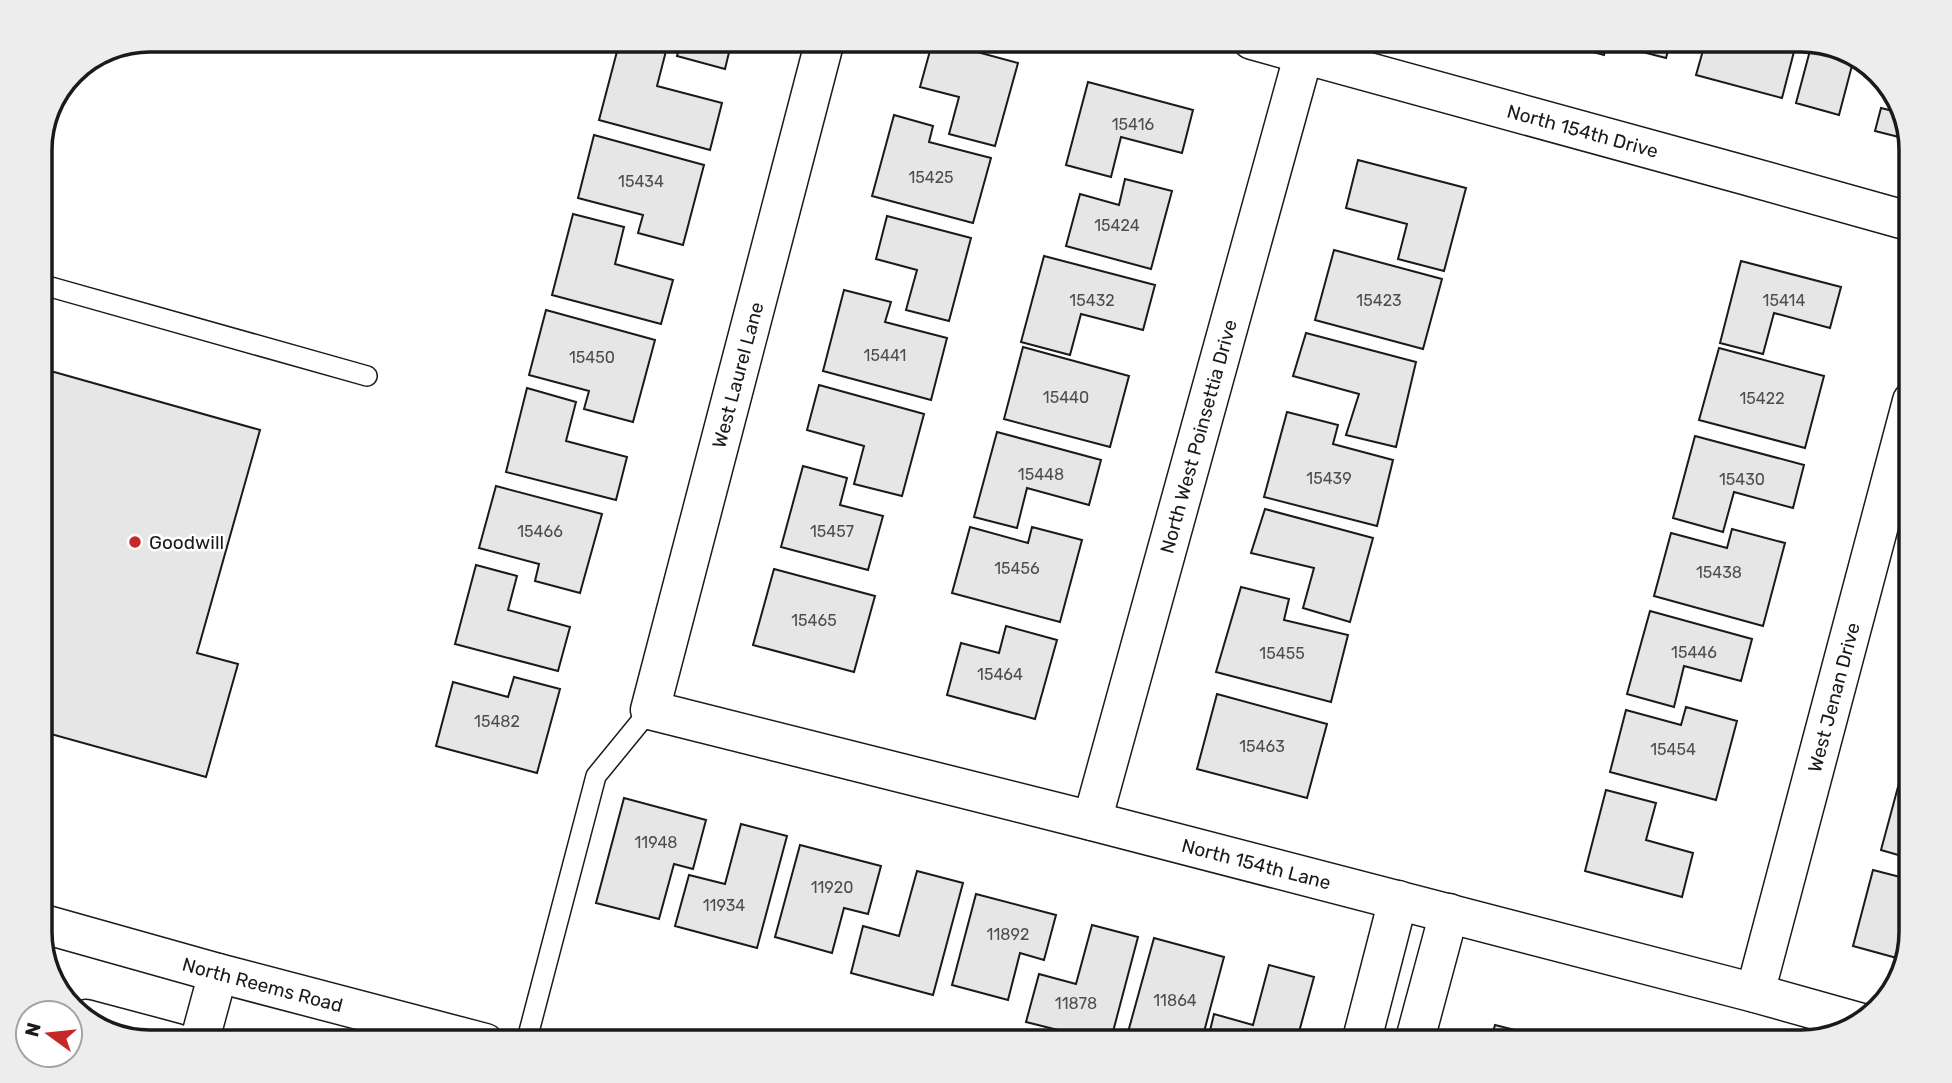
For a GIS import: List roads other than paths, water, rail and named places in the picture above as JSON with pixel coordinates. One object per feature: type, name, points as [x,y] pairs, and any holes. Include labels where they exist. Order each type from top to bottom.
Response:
[{"type":"street","name":"West Laurel Lane","points":[[650,710],[822,53]]},
{"type":"street","name":"North 154th Drive","points":[[1300,53],[1899,218]]},
{"type":"street","name":"North West Poinsettia Drive","points":[[1093,821],[1304,54]]},
{"type":"street","name":"West Jenan Drive","points":[[1755,993],[1899,450]]},
{"type":"street","name":"North 154th Lane","points":[[650,710],[1093,821],[1847,1019]]},
{"type":"street","points":[[1363,1030],[1398,900]]},
{"type":"street","points":[[1418,1030],[1449,913]]},
{"type":"street","name":"North Reems Road","points":[[53,927],[435,1030]]},
{"type":"street","points":[[203,1030],[218,973]]},
{"type":"lane","points":[[53,288],[367,376]]},
{"type":"lane","points":[[529,1030],[596,776],[650,710]]},
{"type":"place","name":"Goodwill","points":[[135,542]]}]
